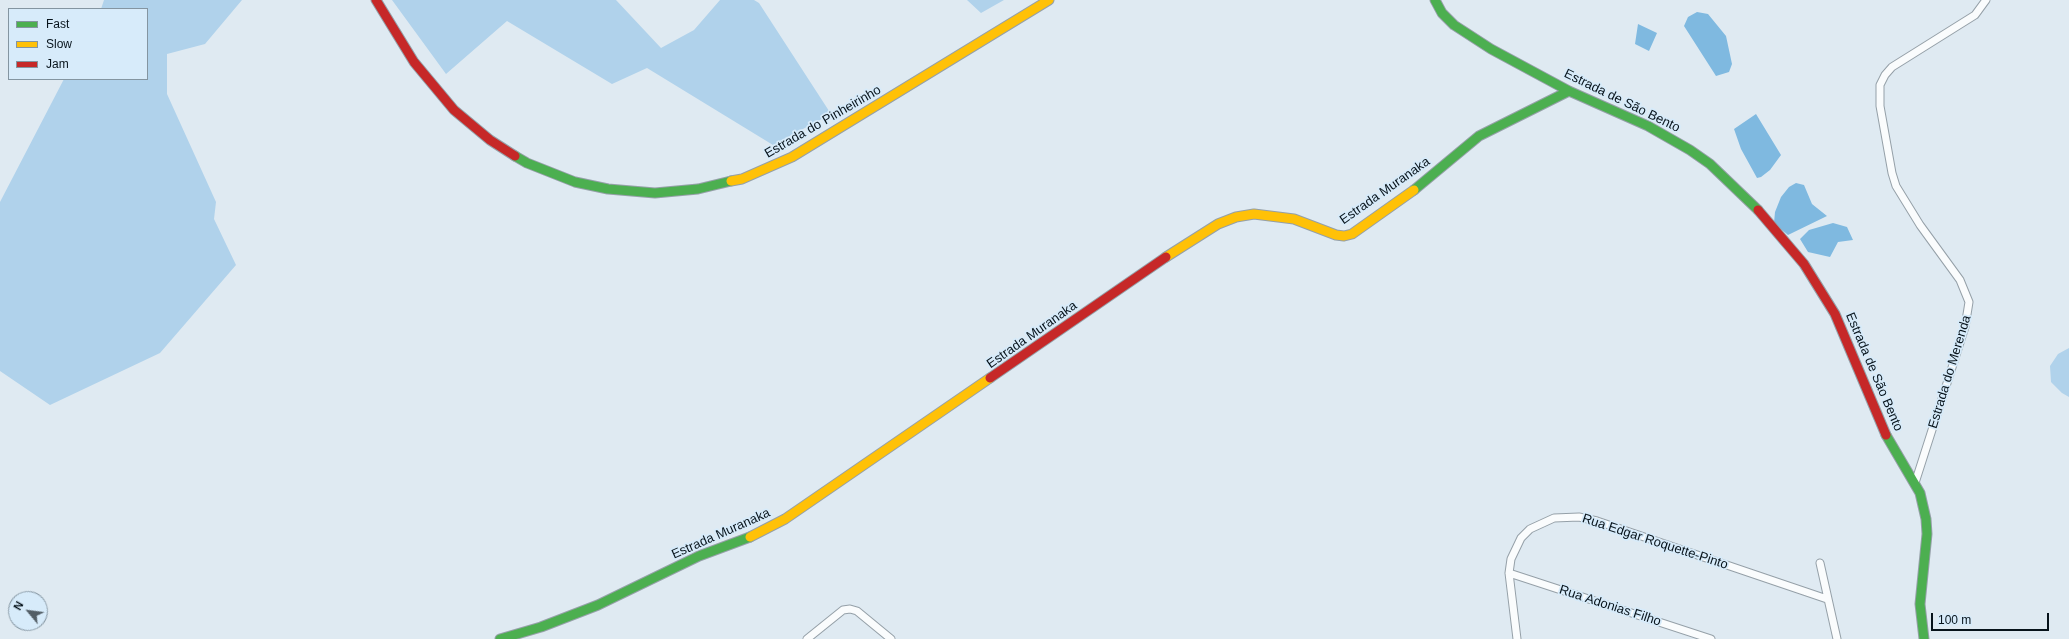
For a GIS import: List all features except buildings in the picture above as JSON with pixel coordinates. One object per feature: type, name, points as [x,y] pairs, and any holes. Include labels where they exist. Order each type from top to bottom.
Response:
[{"type":"street","name":"Estrada do Pinheirinho","points":[[376,0],[414,62],[454,110],[490,140],[527,163],[575,182],[608,190],[655,193],[698,189],[742,179],[792,157],[937,70],[1049,0]]},
{"type":"street","name":"Estrada de São Bento","points":[[1435,0],[1442,13],[1454,25],[1491,49],[1569,91],[1648,126],[1690,150],[1710,164],[1776,229],[1804,264],[1835,314],[1854,356],[1884,432],[1920,493],[1926,519],[1927,534],[1920,604],[1924,639]]},
{"type":"street","name":"Estrada do Merenda","points":[[1915,483],[1965,327],[1969,302],[1960,280],[1920,225],[1896,186],[1892,173],[1880,106],[1880,85],[1885,75],[1892,67],[1975,15],[1986,0]]},
{"type":"street","name":"Estrada Muranaka","points":[[500,639],[540,627],[598,605],[699,556],[747,539],[785,520],[1159,262],[1218,224],[1236,216],[1254,214],[1294,219],[1336,235],[1344,236],[1352,234],[1413,190],[1479,136],[1569,91]]},
{"type":"street","name":"Rua Edgar Roquette-Pinto","points":[[1509,573],[1516,547],[1521,538],[1530,529],[1554,518],[1579,517],[1598,521],[1827,599]]},
{"type":"street","points":[[1820,563],[1837,639]]},
{"type":"street","points":[[1509,573],[1517,639]]},
{"type":"street","name":"Rua Adonias Filho","points":[[1509,573],[1711,639]]},
{"type":"street","points":[[808,639],[843,610],[850,608],[857,611],[891,639]]},
{"type":"shaded area","points":[[104,0],[242,0],[205,44],[167,54],[167,94],[216,202],[214,219],[236,265],[160,353],[50,405],[0,371],[0,202],[63,80],[148,80],[148,8],[101,8]]},
{"type":"shaded area","points":[[392,0],[616,0],[661,48],[694,30],[720,0],[754,0],[759,3],[831,114],[773,145],[647,68],[612,84],[507,21],[446,74]]},
{"type":"shaded area","points":[[967,0],[1004,0],[981,13]]},
{"type":"shaded area","points":[[1697,12],[1708,14],[1726,36],[1732,64],[1729,72],[1716,76],[1684,26],[1688,17]]},
{"type":"shaded area","points":[[1638,24],[1657,33],[1649,51],[1635,44]]},
{"type":"shaded area","points":[[1756,114],[1781,155],[1770,170],[1761,177],[1757,178],[1741,149],[1734,129]]},
{"type":"shaded area","points":[[1796,183],[1804,185],[1812,204],[1827,216],[1788,235],[1774,223],[1775,212],[1781,197],[1789,187]]},
{"type":"shaded area","points":[[1833,223],[1847,227],[1853,240],[1838,242],[1830,257],[1808,252],[1800,239],[1809,230]]},
{"type":"shaded area","points":[[2069,348],[2069,397],[2062,393],[2051,382],[2050,366],[2058,354]]},
{"type":"traffic: fast","points":[[1435,0],[1442,13],[1454,25],[1491,49],[1569,91],[1648,126],[1690,150],[1710,164],[1758,210]]},
{"type":"traffic: fast","points":[[1414,190],[1479,136],[1569,91]]},
{"type":"traffic: fast","points":[[515,156],[527,163],[575,182],[608,189],[655,193],[698,189],[731,181]]},
{"type":"traffic: fast","points":[[1886,435],[1920,493],[1926,519],[1927,534],[1920,604],[1924,639]]},
{"type":"traffic: fast","points":[[500,639],[541,627],[598,605],[699,556],[750,537]]},
{"type":"traffic: slow","points":[[731,181],[742,179],[792,157],[1049,0]]},
{"type":"traffic: slow","points":[[1166,257],[1218,224],[1236,217],[1254,214],[1294,219],[1336,235],[1344,236],[1352,234],[1414,190]]},
{"type":"traffic: slow","points":[[750,537],[785,519],[990,378]]},
{"type":"traffic: jam","points":[[376,0],[414,62],[454,110],[490,140],[515,156]]},
{"type":"traffic: jam","points":[[1758,210],[1804,264],[1835,314],[1886,435]]},
{"type":"traffic: jam","points":[[990,378],[1166,257]]}]
